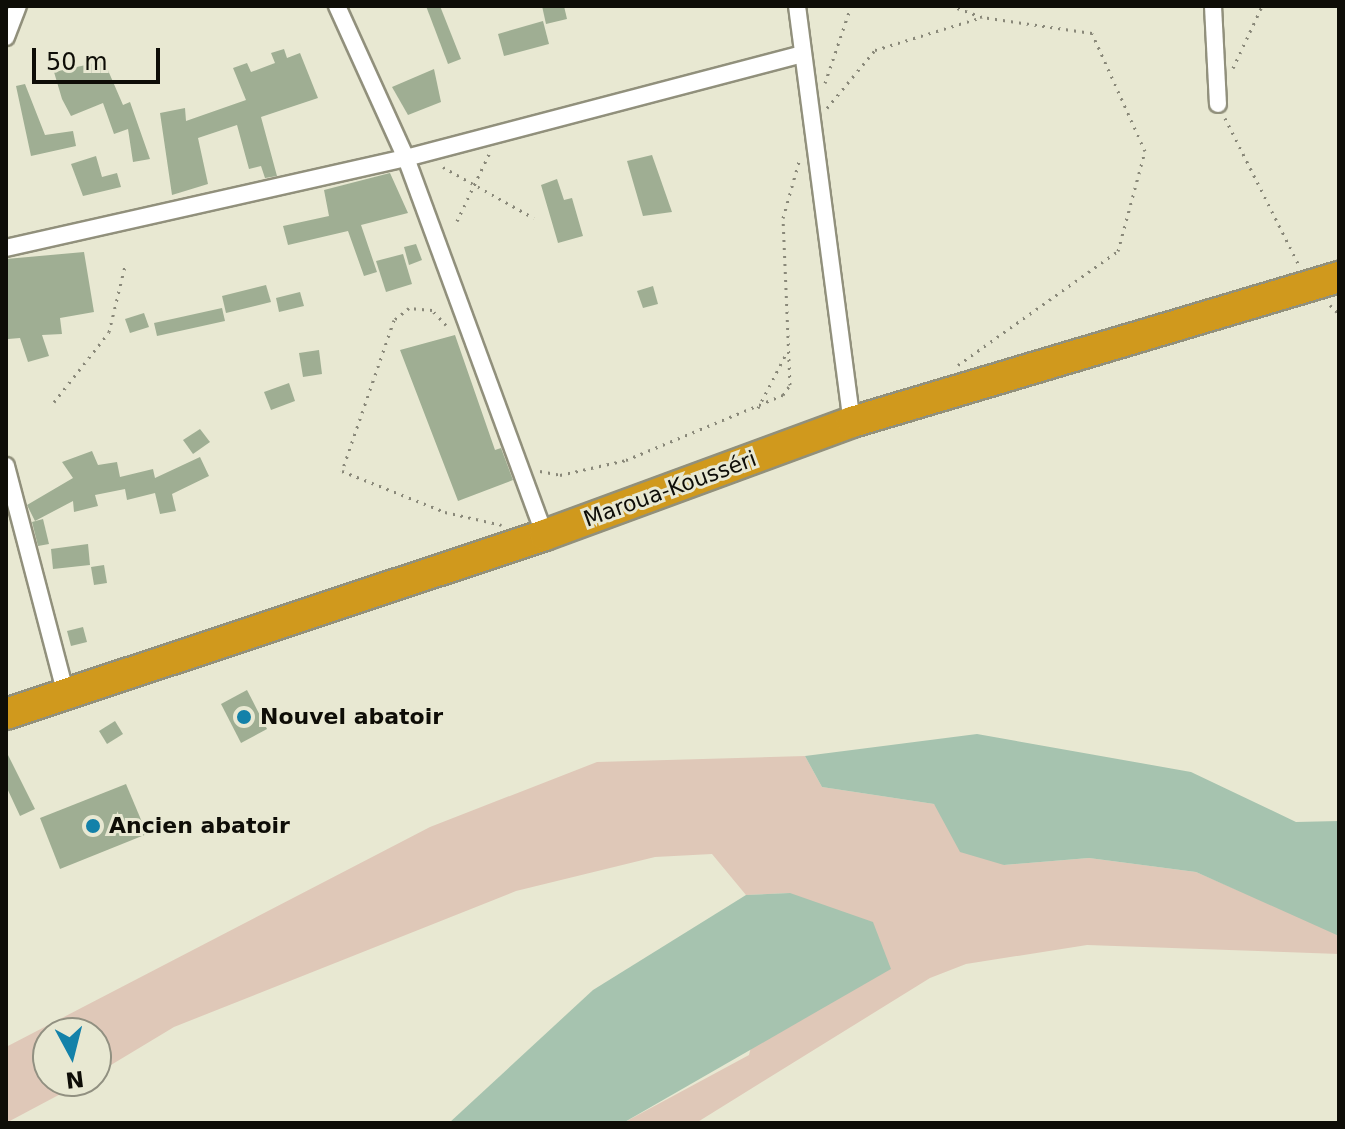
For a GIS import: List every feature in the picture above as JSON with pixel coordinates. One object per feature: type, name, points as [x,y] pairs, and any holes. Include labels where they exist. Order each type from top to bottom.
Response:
[{"type":"highway","name":"Maroua-Kousséri","points":[[6,714],[545,535],[852,422],[1339,277]]},
{"type":"street","points":[[6,37],[18,6]]},
{"type":"street","points":[[337,6],[406,158],[545,535]]},
{"type":"street","points":[[797,6],[852,422]]},
{"type":"street","points":[[1213,6],[1218,104]]},
{"type":"street","points":[[6,248],[406,158],[802,54]]},
{"type":"street","points":[[6,466],[66,695]]},
{"type":"path","points":[[520,468],[560,475],[626,460],[758,408],[790,385],[783,218],[851,6]]},
{"type":"path","points":[[945,372],[998,343],[1118,251],[1145,151],[1092,33],[982,17],[952,6]]},
{"type":"path","points":[[1262,6],[1218,104],[1309,285],[1339,314]]},
{"type":"path","points":[[811,127],[875,50],[982,17]]},
{"type":"path","points":[[457,221],[469,185],[503,132]]},
{"type":"path","points":[[424,153],[469,185],[534,218]]},
{"type":"path","points":[[54,402],[109,332],[125,266]]},
{"type":"path","points":[[446,325],[432,310],[409,308],[394,320],[342,471],[445,512],[507,525]]},
{"type":"path","points":[[758,408],[787,352]]},
{"type":"shaded area","points":[[977,734],[1191,772],[1296,822],[1339,821],[1339,936],[1196,872],[1089,858],[1004,865],[960,852],[934,804],[822,787],[805,756]]},
{"type":"shaded area","points":[[805,756],[822,787],[934,804],[1004,865],[1089,858],[1196,872],[1339,934],[1339,954],[1087,945],[966,964],[930,978],[696,1123],[623,1123],[749,1055],[790,893],[746,895],[712,854],[655,857],[516,891],[174,1027],[112,1064],[112,1017],[64,1017],[430,827],[597,762]]},
{"type":"shaded area","points":[[790,893],[873,922],[891,969],[623,1123],[449,1123],[593,990],[746,895]]},
{"type":"shaded area","points":[[32,1034],[32,1097],[55,1097],[6,1123],[6,1047]]},
{"type":"building","points":[[426,6],[440,6],[461,59],[448,64]]},
{"type":"building","points":[[542,6],[564,6],[567,19],[546,24]]},
{"type":"building","points":[[543,21],[549,44],[504,56],[498,34]]},
{"type":"building","points":[[284,49],[287,58],[300,53],[318,98],[261,117],[277,176],[265,178],[261,166],[249,169],[237,125],[198,138],[208,184],[172,195],[160,113],[185,108],[186,121],[246,100],[233,68],[247,63],[251,72],[275,63],[271,53]]},
{"type":"building","points":[[104,61],[123,105],[130,102],[150,159],[133,162],[128,129],[114,134],[103,103],[71,116],[62,99],[54,72]]},
{"type":"building","points":[[434,69],[441,102],[408,115],[392,87]]},
{"type":"building","points":[[25,84],[45,135],[73,131],[76,146],[31,156],[16,86]]},
{"type":"building","points":[[652,155],[672,212],[643,216],[627,161]]},
{"type":"building","points":[[96,156],[102,177],[117,173],[121,187],[83,196],[71,164]]},
{"type":"building","points":[[390,173],[408,213],[361,225],[377,272],[364,276],[348,231],[288,245],[283,226],[329,216],[324,190]]},
{"type":"building","points":[[557,179],[564,200],[572,198],[583,236],[558,243],[541,185]]},
{"type":"building","points":[[416,244],[422,260],[409,265],[404,247]]},
{"type":"building","points":[[84,252],[94,312],[60,318],[62,334],[42,335],[49,356],[28,362],[20,338],[8,339],[6,259]]},
{"type":"building","points":[[403,254],[412,284],[386,292],[376,261]]},
{"type":"building","points":[[266,285],[271,302],[226,313],[222,296]]},
{"type":"building","points":[[653,286],[658,304],[643,308],[637,291]]},
{"type":"building","points":[[300,292],[304,306],[279,312],[276,298]]},
{"type":"building","points":[[222,308],[225,321],[157,336],[154,323]]},
{"type":"building","points":[[144,313],[149,327],[130,333],[125,319]]},
{"type":"building","points":[[455,335],[495,450],[501,448],[513,480],[458,501],[400,350]]},
{"type":"building","points":[[319,350],[322,374],[303,377],[299,353]]},
{"type":"building","points":[[289,383],[295,401],[271,410],[264,392]]},
{"type":"building","points":[[200,429],[210,442],[193,454],[183,440]]},
{"type":"building","points":[[92,451],[98,465],[117,462],[120,477],[153,469],[155,478],[200,457],[209,476],[172,494],[176,511],[160,514],[155,493],[127,500],[125,489],[95,495],[98,506],[74,512],[73,501],[35,521],[27,505],[73,478],[62,462]]},
{"type":"building","points":[[43,519],[49,544],[38,546],[32,522]]},
{"type":"building","points":[[88,544],[90,565],[53,569],[51,549]]},
{"type":"building","points":[[104,565],[107,583],[94,585],[91,567]]},
{"type":"building","points":[[83,627],[87,642],[71,646],[67,631]]},
{"type":"building","name":"Nouvel abatoir","points":[[247,690],[267,729],[241,743],[221,704]]},
{"type":"building","points":[[115,721],[123,734],[107,744],[99,731]]},
{"type":"building","points":[[6,751],[35,809],[20,816],[6,786]]},
{"type":"building","name":"Ancien abatoir","points":[[126,784],[147,834],[60,869],[40,818]]},
{"type":"place","name":"Nouvel abatoir","points":[[244,717]]},
{"type":"place","name":"Ancien abatoir","points":[[93,826]]}]
